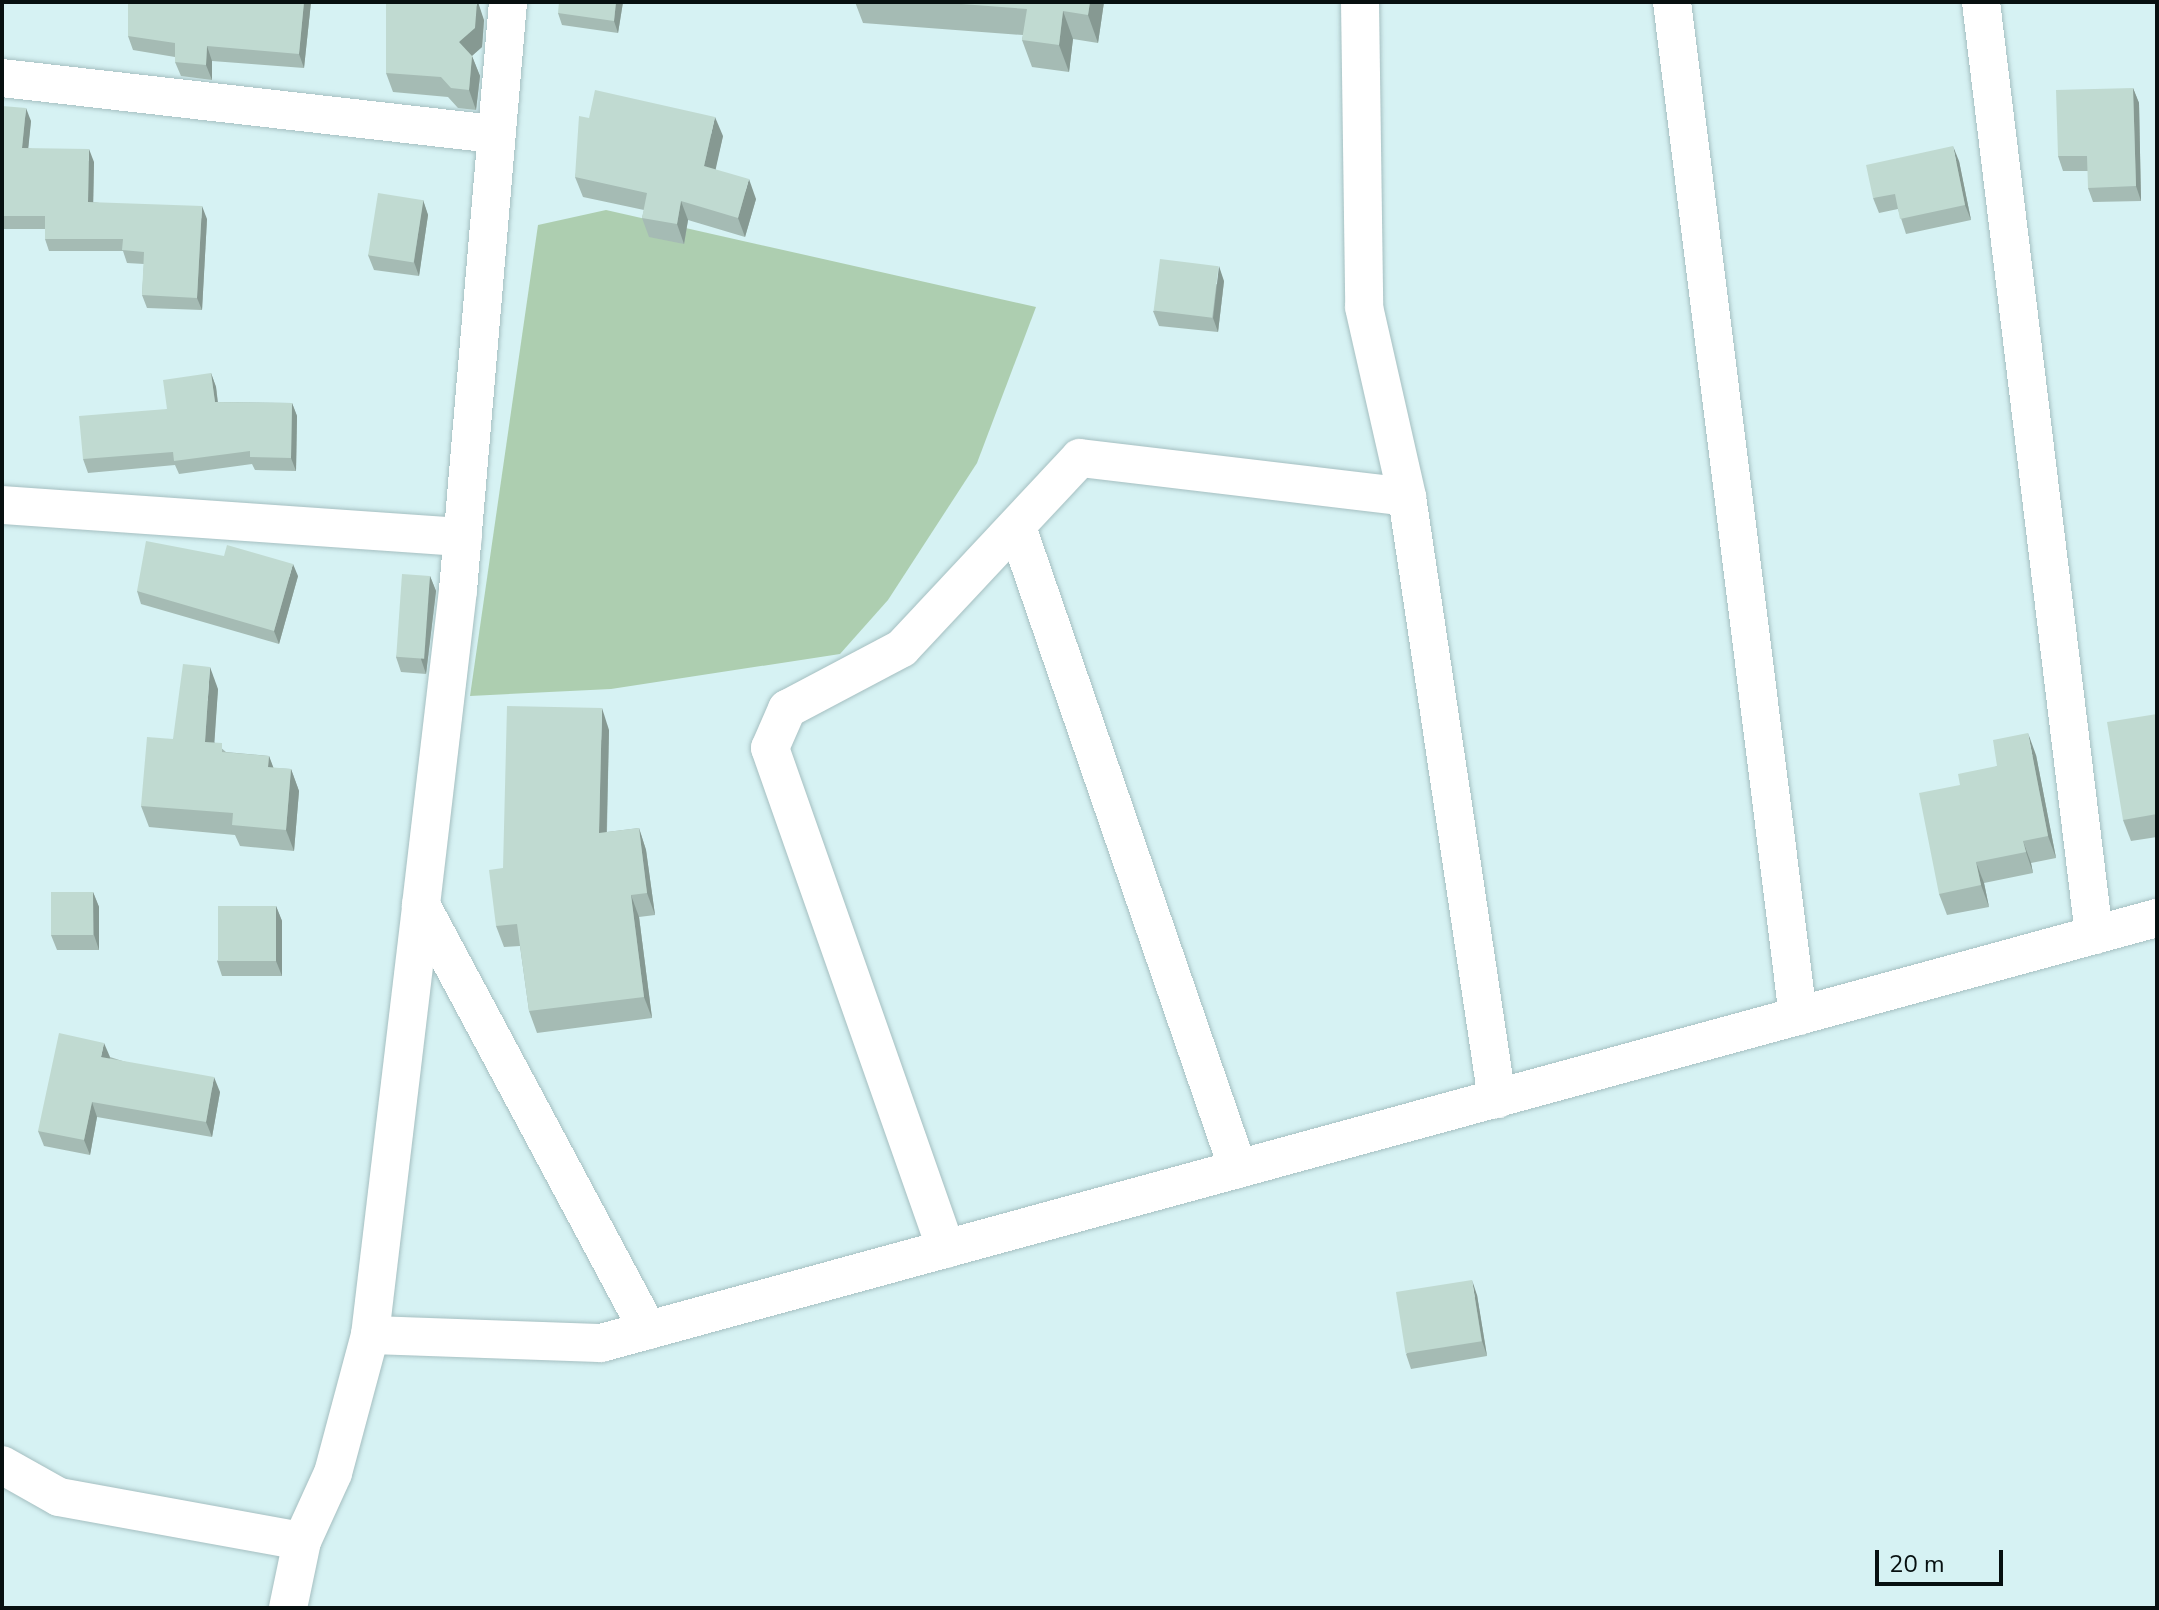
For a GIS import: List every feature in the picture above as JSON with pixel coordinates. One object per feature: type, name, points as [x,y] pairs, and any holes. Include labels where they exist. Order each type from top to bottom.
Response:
[{"type":"street","points":[[288,1608],[302,1541],[333,1473],[370,1335],[463,537],[508,2]]},
{"type":"street","points":[[1360,2],[1364,307],[1407,497],[1497,1099]]},
{"type":"street","points":[[1672,2],[1798,1016]]},
{"type":"street","points":[[1981,2],[2094,935]]},
{"type":"street","points":[[2,78],[496,134]]},
{"type":"street","points":[[946,1249],[770,748],[787,709],[902,648],[1018,530],[1080,458],[1407,497]]},
{"type":"street","points":[[2,505],[463,537]]},
{"type":"street","points":[[1018,530],[1238,1169]]},
{"type":"street","points":[[421,905],[648,1330]]},
{"type":"street","points":[[370,1335],[601,1343],[2157,918]]},
{"type":"street","points":[[2,1465],[59,1497],[302,1541]]},
{"type":"green space","points":[[606,210],[1036,307],[977,463],[888,600],[840,654],[611,689],[470,696],[538,225]]},
{"type":"building","points":[[128,2],[304,2],[299,54],[207,46],[206,65],[175,62],[175,43],[128,36]]},
{"type":"building","points":[[386,2],[477,2],[475,28],[459,42],[472,56],[469,90],[451,88],[441,77],[386,73]]},
{"type":"building","points":[[559,2],[616,2],[614,21],[558,13]]},
{"type":"building","points":[[935,2],[1090,2],[1088,15],[1063,11],[1059,45],[1022,40],[1027,9]]},
{"type":"building","points":[[2133,88],[2136,186],[2088,188],[2087,156],[2058,156],[2056,90]]},
{"type":"building","points":[[595,90],[715,117],[704,166],[749,179],[738,218],[681,201],[677,224],[642,218],[647,193],[575,177],[579,116],[589,118]]},
{"type":"building","points":[[2,106],[26,108],[22,148],[89,149],[88,202],[202,206],[197,298],[142,295],[144,252],[122,250],[123,239],[45,239],[45,216],[2,216]]},
{"type":"building","points":[[1953,146],[1965,205],[1900,219],[1895,194],[1873,198],[1866,165]]},
{"type":"building","points":[[378,193],[423,200],[414,262],[368,255]]},
{"type":"building","points":[[1160,259],[1219,266],[1212,318],[1154,311]]},
{"type":"building","points":[[211,373],[215,402],[292,403],[291,458],[250,457],[250,451],[174,461],[173,452],[83,459],[79,416],[167,409],[163,380]]},
{"type":"building","points":[[146,541],[224,556],[227,545],[293,564],[274,631],[137,591]]},
{"type":"building","points":[[402,574],[430,576],[424,659],[396,657]]},
{"type":"building","points":[[183,664],[210,667],[205,742],[222,743],[222,752],[269,756],[268,767],[291,769],[286,830],[232,825],[233,813],[141,806],[147,737],[173,739]]},
{"type":"building","points":[[507,706],[602,708],[599,833],[639,828],[647,893],[631,895],[644,997],[529,1011],[517,924],[496,926],[489,870],[503,868]]},
{"type":"building","points":[[2157,714],[2157,814],[2123,820],[2107,722]]},
{"type":"building","points":[[2028,733],[2048,836],[2023,841],[2026,852],[1976,862],[1981,885],[1939,894],[1919,793],[1960,785],[1958,774],[1997,766],[1993,740]]},
{"type":"building","points":[[51,892],[93,892],[93,935],[51,935]]},
{"type":"building","points":[[218,906],[276,906],[276,961],[218,961]]},
{"type":"building","points":[[59,1033],[104,1043],[101,1057],[214,1077],[206,1122],[92,1102],[84,1140],[38,1131]]},
{"type":"building","points":[[1472,1280],[1482,1341],[1406,1353],[1396,1292]]}]
